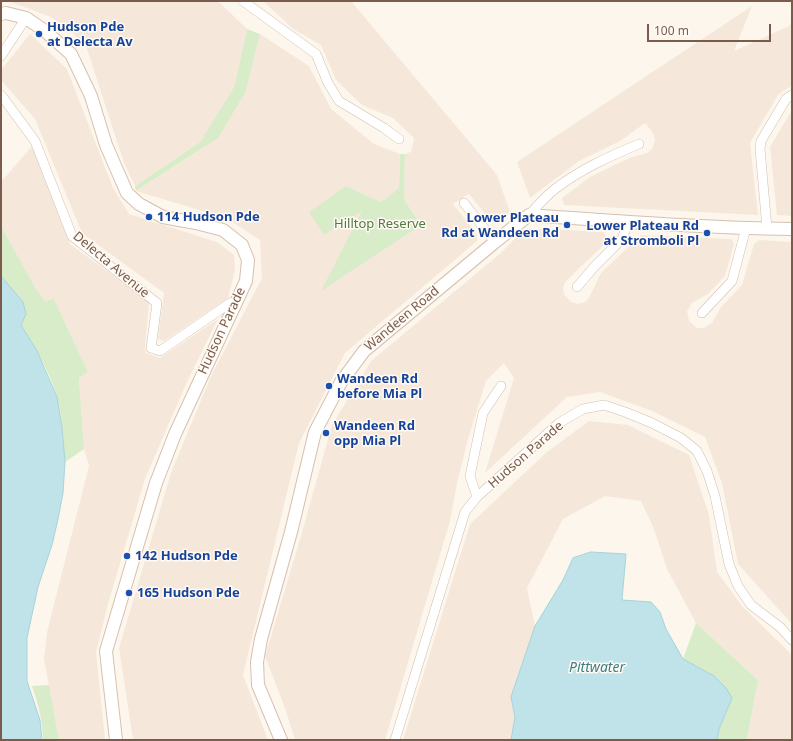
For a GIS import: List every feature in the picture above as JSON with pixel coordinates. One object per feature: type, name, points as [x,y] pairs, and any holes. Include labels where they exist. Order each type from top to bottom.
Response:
[{"type":"street","points":[[243,1],[316,54],[328,83],[339,100],[399,139]]},
{"type":"street","name":"Hudson Parade","points":[[1,14],[6,13],[26,18],[45,31],[71,54],[91,96],[106,145],[126,193],[139,204],[163,216],[223,230],[242,245],[248,260],[246,281],[175,434],[156,483],[106,651],[116,740]]},
{"type":"street","points":[[1,56],[26,18]]},
{"type":"street","points":[[767,228],[760,149],[761,141],[786,99],[792,94]]},
{"type":"street","name":"Delecta Avenue","points":[[1,95],[35,142],[72,236],[157,303],[152,348],[160,351],[230,303],[237,300]]},
{"type":"street","name":"Wandeen Road","points":[[281,740],[258,685],[257,662],[261,639],[291,532],[315,432],[341,382],[364,351],[529,215],[554,189],[598,162],[639,144]]},
{"type":"street","points":[[464,203],[495,242]]},
{"type":"street","points":[[529,215],[628,222],[792,229]]},
{"type":"street","points":[[577,287],[594,267],[622,239],[628,222]]},
{"type":"street","points":[[702,313],[732,281],[746,228]]},
{"type":"street","points":[[477,498],[470,476],[483,413],[501,386]]},
{"type":"street","name":"Hudson Parade","points":[[395,740],[465,512],[477,498],[559,424],[583,409],[604,405],[625,412],[652,423],[681,438],[697,451],[707,471],[715,496],[729,564],[738,586],[751,605],[780,627],[792,640]]},
{"type":"shaded area","points":[[8,1],[218,1],[247,29],[234,87],[200,142],[135,186],[124,163],[85,43],[51,17]]},
{"type":"shaded area","points":[[263,1],[351,1],[497,175],[510,212],[498,223],[492,222],[469,194],[453,204],[477,234],[477,241],[345,353],[299,443],[243,675],[268,740],[133,740],[119,648],[171,473],[211,376],[262,278],[260,240],[226,218],[136,191],[203,148],[246,91],[260,34],[309,66],[331,109],[374,144],[400,154],[399,188],[381,202],[346,186],[362,210],[421,225],[404,199],[405,154],[411,152],[414,138],[393,118],[362,105],[336,80],[321,45],[293,29]]},
{"type":"shaded area","points":[[752,6],[734,51],[789,26],[792,21],[792,86],[778,95],[750,143],[758,215],[564,205],[562,198],[590,177],[629,158],[647,153],[651,150],[655,140],[653,133],[645,123],[620,141],[579,161],[530,198],[517,162]]},
{"type":"shaded area","points":[[30,34],[67,69],[113,188],[129,214],[217,242],[234,255],[235,270],[228,298],[164,341],[158,339],[164,293],[82,233],[35,119],[1,80],[1,70]]},
{"type":"shaded area","points":[[792,110],[792,216],[777,215],[770,147]]},
{"type":"shaded area","points":[[33,145],[70,244],[149,302],[145,348],[146,353],[160,358],[218,319],[186,384],[145,479],[108,604],[96,652],[105,740],[59,740],[44,659],[47,632],[89,466],[84,449],[79,378],[88,372],[54,299],[45,301],[35,287],[1,226],[1,182]]},
{"type":"shaded area","points":[[549,229],[604,232],[608,241],[565,282],[563,288],[564,294],[571,302],[578,304],[585,302],[589,298],[601,273],[641,235],[731,239],[734,244],[725,276],[708,294],[692,303],[687,311],[689,321],[697,328],[704,328],[712,323],[721,307],[742,285],[754,244],[760,240],[792,242],[792,624],[738,564],[722,483],[705,437],[652,411],[600,392],[567,397],[485,473],[514,378],[504,363],[486,381],[468,439],[457,483],[450,521],[385,740],[295,740],[286,711],[265,656],[332,425],[371,361],[501,253],[523,230]]},
{"type":"shaded area","points":[[589,421],[628,425],[689,455],[709,515],[717,572],[742,606],[790,653],[792,659],[792,740],[747,740],[758,680],[696,623],[667,569],[654,529],[641,501],[605,496],[563,519],[527,588],[535,626],[511,697],[515,717],[511,740],[403,740],[470,524],[547,452]]},
{"type":"green space","points":[[247,29],[260,34],[246,91],[218,138],[136,191],[135,186],[200,142],[234,87]]},
{"type":"green space","name":"Hilltop Reserve","points":[[400,154],[405,154],[404,199],[421,225],[321,291],[362,211],[324,235],[309,212],[346,186],[381,202],[399,188]]},
{"type":"green space","points":[[1,226],[35,287],[45,301],[54,299],[88,372],[79,378],[84,449],[65,462],[60,413],[54,388],[42,360],[21,325],[26,314],[23,302],[1,276]]},
{"type":"green space","points":[[696,623],[758,680],[747,740],[717,740],[719,729],[732,698],[714,676],[683,659]]},
{"type":"green space","points":[[49,685],[59,740],[43,740],[40,713],[32,686]]},
{"type":"water","points":[[1,276],[23,302],[26,314],[21,325],[37,351],[57,397],[62,427],[65,462],[63,493],[52,545],[38,587],[27,638],[27,681],[40,720],[42,740],[1,740]]},
{"type":"water","name":"Pittwater","points":[[591,552],[626,554],[622,600],[651,602],[660,612],[666,629],[683,659],[714,676],[726,688],[732,698],[719,729],[717,740],[511,740],[515,717],[511,697],[535,626],[563,580],[573,558]]},
{"type":"place","name":"Hudson Pde at Delecta Av","points":[[39,34]]},
{"type":"place","name":"114 Hudson Pde","points":[[149,217]]},
{"type":"place","name":"Lower Plateau Rd at Wandeen Rd","points":[[567,225]]},
{"type":"place","name":"Lower Plateau Rd at Stromboli Pl","points":[[707,233]]},
{"type":"place","name":"Wandeen Rd before Mia Pl","points":[[329,386]]},
{"type":"place","name":"Wandeen Rd opp Mia Pl","points":[[326,433]]},
{"type":"place","name":"142 Hudson Pde","points":[[127,556]]},
{"type":"place","name":"165 Hudson Pde","points":[[129,593]]}]
